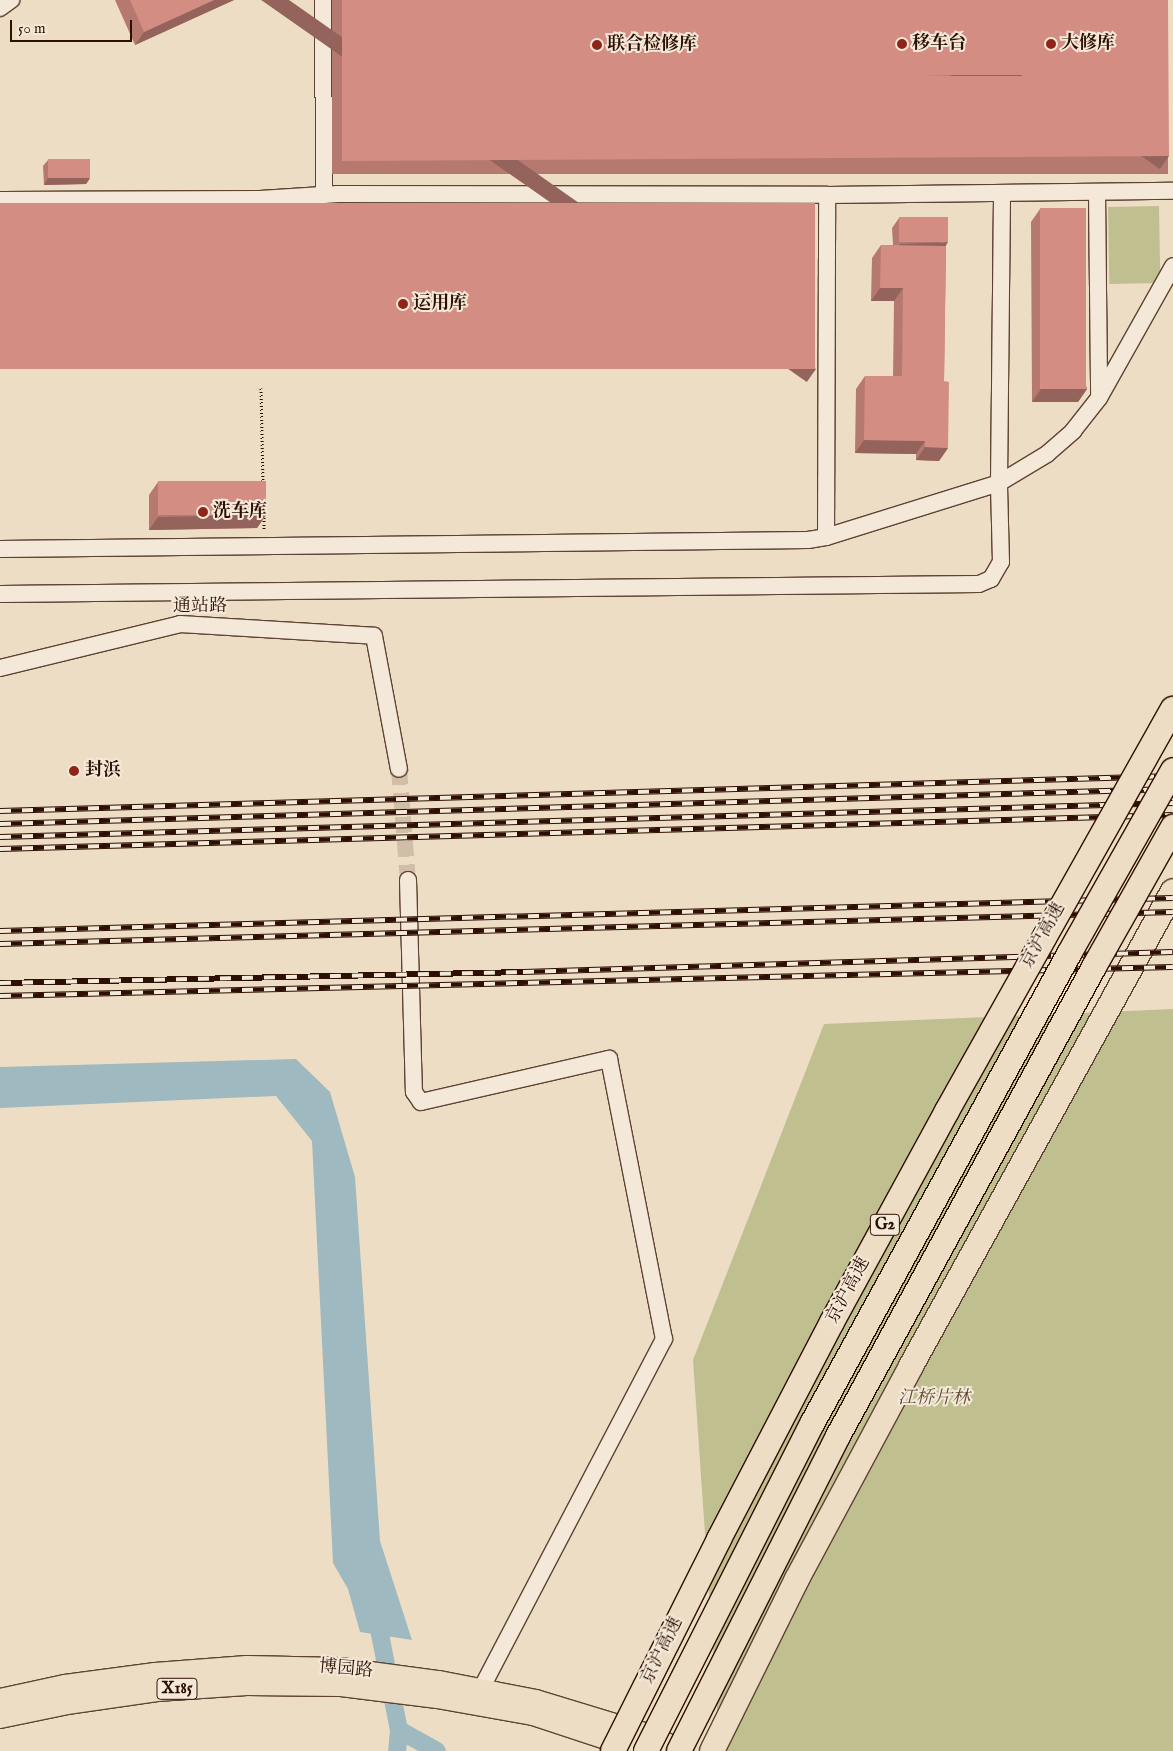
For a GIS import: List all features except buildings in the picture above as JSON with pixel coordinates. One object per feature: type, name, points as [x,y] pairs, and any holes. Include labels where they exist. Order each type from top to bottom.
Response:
[{"type":"highway","name":"京沪高速","points":[[613,1751],[718,1539],[832,1322],[947,1110],[1173,708]]},
{"type":"highway","name":"京沪高速","points":[[646,1751],[822,1405],[1069,954],[1173,770]]},
{"type":"highway","points":[[681,1751],[838,1436],[1089,975],[1173,827]]},
{"type":"highway","points":[[712,1751],[797,1579],[906,1374],[1173,891]]},
{"type":"main road","name":"博园路","points":[[0,1699],[65,1685],[155,1673],[247,1666],[429,1689],[533,1715],[642,1751]]},
{"type":"main road","name":"博园路","points":[[0,1718],[67,1704],[157,1691],[355,1679]]},
{"type":"main road","name":"博园路","points":[[429,1689],[481,1689],[555,1706],[647,1734],[681,1751]]},
{"type":"street","points":[[0,8],[11,0]]},
{"type":"street","points":[[323,0],[324,195]]},
{"type":"street","points":[[0,200],[260,199],[324,195],[827,195],[1173,191]]},
{"type":"street","points":[[1097,192],[1099,398]]},
{"type":"street","points":[[0,594],[979,584],[991,578],[1001,562],[999,483],[1002,193]]},
{"type":"street","points":[[826,537],[827,195]]},
{"type":"street","points":[[0,549],[808,540],[826,537],[999,483],[1047,454],[1073,431],[1099,398],[1173,266]]},
{"type":"street","name":"通站路","points":[[0,668],[180,624],[374,636],[399,769]]},
{"type":"street","points":[[408,880],[414,1092],[421,1102],[609,1058],[664,1339],[481,1689]]},
{"type":"path","points":[[260,388],[263,486]]},
{"type":"path","points":[[263,506],[265,546]]},
{"type":"green space","points":[[1159,206],[1160,283],[1109,284],[1108,207]]},
{"type":"green space","name":"江桥片林","points":[[1173,1009],[1173,1751],[720,1751],[693,1360],[824,1024]]},
{"type":"water","points":[[296,1059],[330,1092],[355,1177],[380,1541],[412,1640],[360,1632],[348,1589],[333,1563],[312,1141],[276,1096],[0,1108],[0,1067]]},
{"type":"waterway","points":[[376,1614],[399,1730],[397,1751]]},
{"type":"waterway","points":[[399,1730],[437,1751]]},
{"type":"tunnel","points":[[399,769],[408,880]]},
{"type":"railway","points":[[0,811],[1173,776]]},
{"type":"railway","points":[[0,824],[1173,789]]},
{"type":"railway","points":[[0,837],[1173,803]]},
{"type":"railway","points":[[0,849],[1173,815]]},
{"type":"railway","points":[[0,931],[1173,898]]},
{"type":"railway","points":[[0,944],[1173,912]]},
{"type":"railway","points":[[0,983],[523,972],[1173,952]]},
{"type":"railway","points":[[0,996],[1173,967]]},
{"type":"place","name":"移车台","points":[[902,44]]},
{"type":"place","name":"大修库","points":[[1051,44]]},
{"type":"place","name":"联合检修库","points":[[597,45]]},
{"type":"place","name":"运用库","points":[[403,304]]},
{"type":"place","name":"洗车库","points":[[203,512]]},
{"type":"place","name":"封浜","points":[[74,771]]}]
